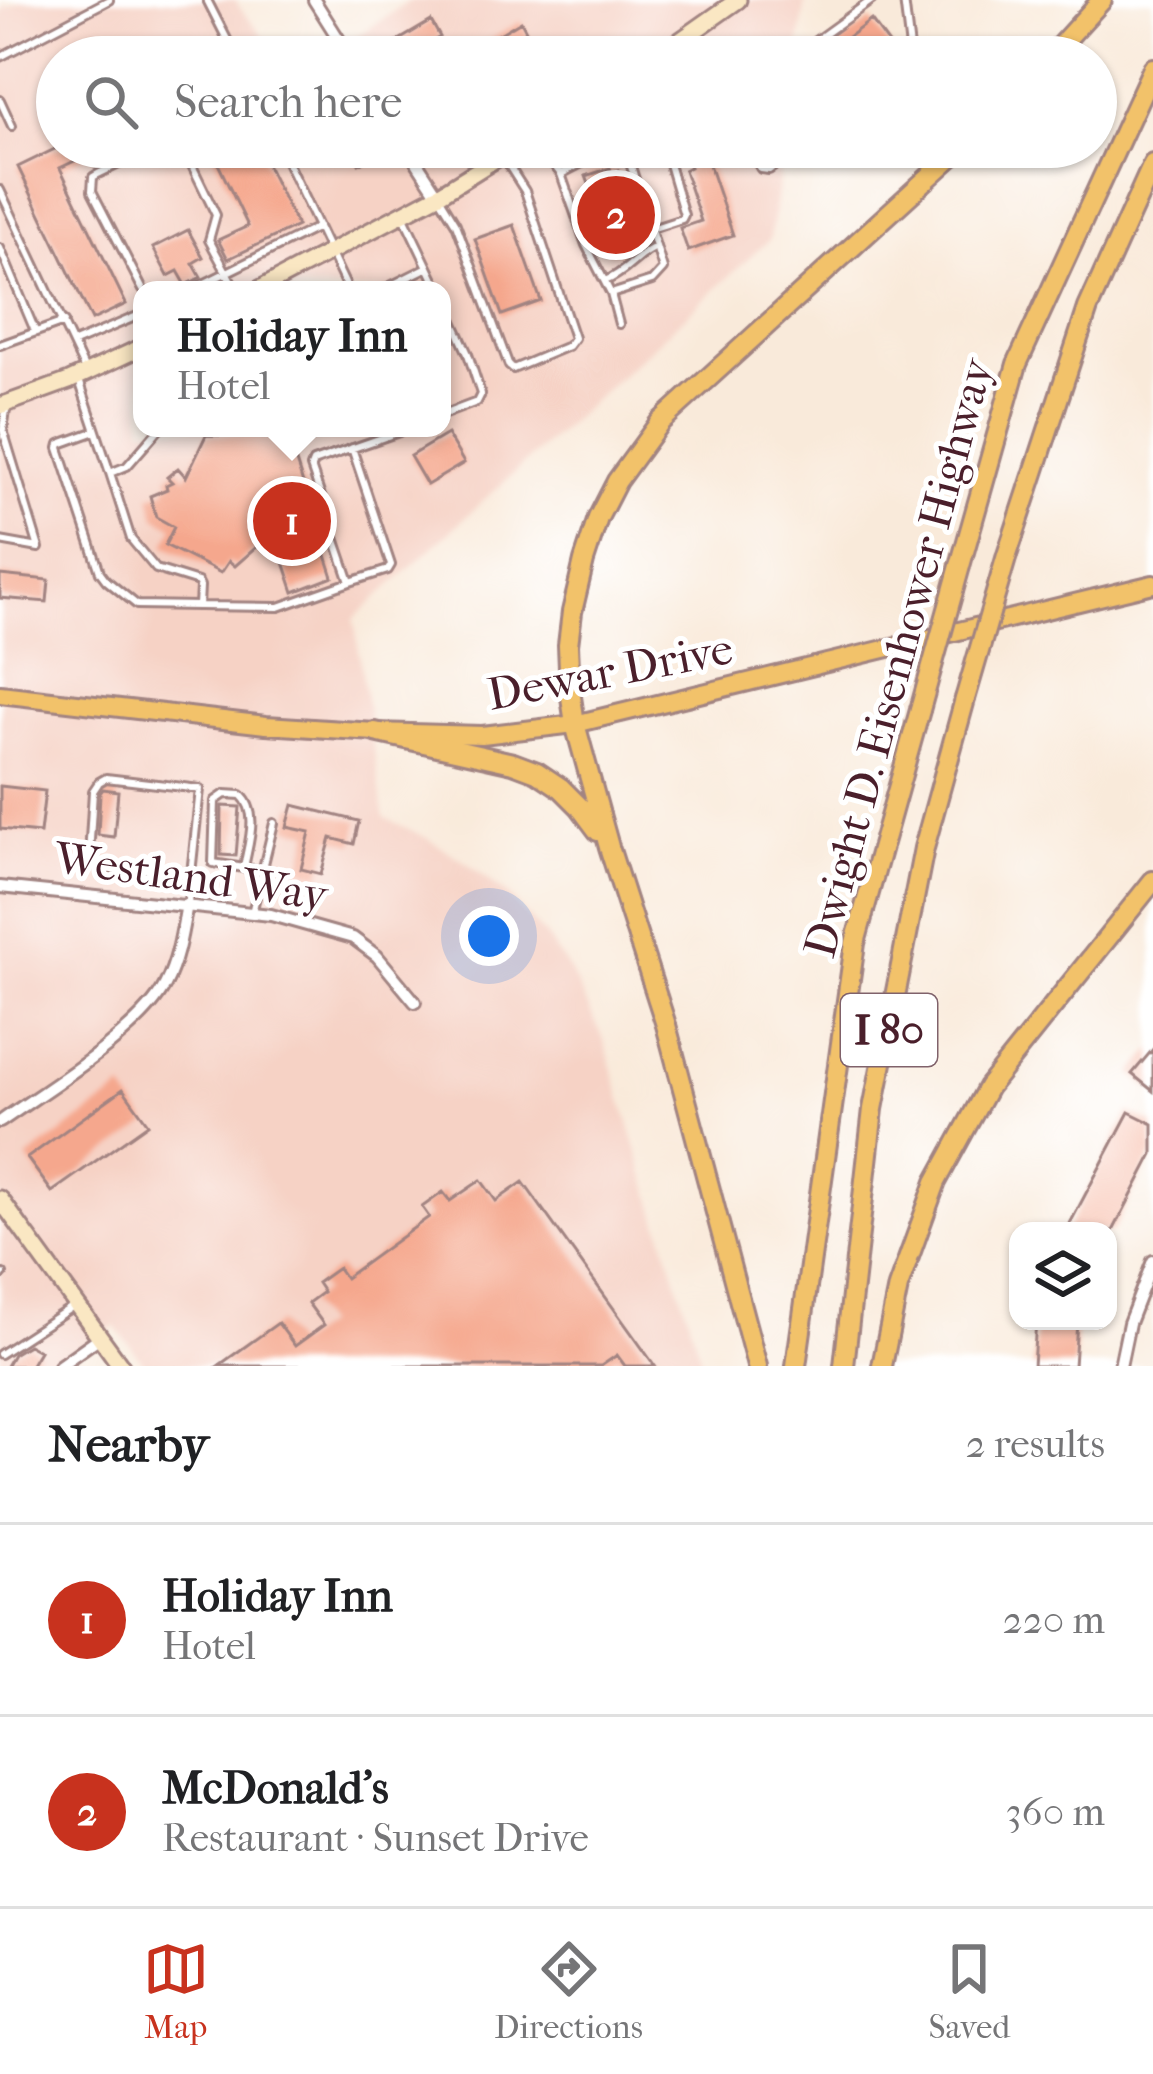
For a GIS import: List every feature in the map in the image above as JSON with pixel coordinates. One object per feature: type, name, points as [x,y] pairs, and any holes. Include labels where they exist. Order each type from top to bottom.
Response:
[{"type":"highway","points":[[1069,36],[1102,0]]},
{"type":"highway","name":"Dwight D. Eisenhower Highway","points":[[1117,146],[1153,68]]},
{"type":"highway","name":"Dwight D. Eisenhower Highway","points":[[844,1366],[873,1109],[924,848],[1007,555],[1088,308],[1153,164]]},
{"type":"highway","points":[[757,1366],[666,1025],[575,724],[568,645],[572,612],[598,518],[634,455],[676,406],[939,168]]},
{"type":"highway","name":"Dwight D. Eisenhower Highway","points":[[796,1366],[855,943],[1017,364],[1107,168]]},
{"type":"highway","points":[[375,732],[537,772],[580,806],[609,847]]},
{"type":"highway","points":[[882,1366],[898,1287],[936,1182],[988,1087],[1153,881]]},
{"type":"main road","name":"Dewar Drive","points":[[0,694],[266,725],[482,735],[575,724],[1153,584]]},
{"type":"street","points":[[314,0],[337,36]]},
{"type":"street","points":[[698,36],[738,0]]},
{"type":"street","points":[[421,168],[438,195]]},
{"type":"street","points":[[275,281],[481,168]]},
{"type":"street","points":[[3,404],[133,351]]},
{"type":"street","name":"Westland Way","points":[[0,887],[271,915],[353,938],[377,956],[416,1002]]},
{"type":"street","points":[[0,1123],[129,1029],[148,1008],[172,969],[187,904]]},
{"type":"street","points":[[0,1199],[121,1366]]},
{"type":"street","points":[[1120,1366],[1129,1323],[1153,1261]]},
{"type":"street","points":[[59,1366],[100,1337]]},
{"type":"lane","points":[[40,36],[109,0]]},
{"type":"lane","points":[[207,0],[225,36]]},
{"type":"lane","points":[[822,36],[872,0]]},
{"type":"lane","points":[[904,0],[908,36]]},
{"type":"lane","points":[[0,57],[36,38]]},
{"type":"lane","points":[[0,100],[12,126]]},
{"type":"lane","points":[[110,168],[93,177],[92,191],[138,281]]},
{"type":"lane","points":[[193,168],[216,214],[209,240],[230,281]]},
{"type":"lane","points":[[290,168],[344,281]]},
{"type":"lane","points":[[438,195],[456,224],[514,369],[568,346],[574,338],[515,168]]},
{"type":"lane","points":[[556,168],[619,324]]},
{"type":"lane","points":[[561,175],[574,168]]},
{"type":"lane","points":[[610,294],[652,281],[662,269],[632,168]]},
{"type":"lane","points":[[651,230],[684,215],[670,168]]},
{"type":"lane","points":[[0,190],[74,343],[131,539],[156,569],[198,582],[200,606]]},
{"type":"lane","points":[[402,214],[434,281]]},
{"type":"lane","points":[[209,281],[318,226]]},
{"type":"lane","points":[[0,248],[35,331]]},
{"type":"lane","points":[[604,281],[620,274],[646,250],[656,248]]},
{"type":"lane","points":[[400,281],[428,267]]},
{"type":"lane","points":[[74,343],[133,318]]},
{"type":"lane","points":[[451,318],[481,394],[477,402],[451,412]]},
{"type":"lane","points":[[0,346],[64,322]]},
{"type":"lane","points":[[0,541],[38,548],[3,430],[3,404]]},
{"type":"lane","points":[[96,431],[59,448],[100,572],[137,605],[279,607],[388,569],[391,565],[352,448]]},
{"type":"lane","points":[[110,473],[127,466],[152,437]]},
{"type":"lane","points":[[350,583],[311,467],[381,437]]},
{"type":"lane","points":[[187,904],[190,878],[200,789],[106,778],[99,782],[94,791],[89,856],[95,864],[176,871],[190,878]]},
{"type":"lane","points":[[244,868],[250,803],[242,795],[221,796],[215,801],[213,863],[262,871]]},
{"type":"lane","points":[[253,913],[274,824]]},
{"type":"lane","points":[[0,1354],[76,1304]]},
{"type":"shaded area","points":[[23,0],[234,0],[262,36],[36,36],[36,168],[781,168],[770,239],[354,619],[384,817],[470,865],[511,898],[570,971],[603,1037],[703,1366],[146,1366],[115,1326],[59,1366],[0,1366],[0,11]]},
{"type":"shaded area","points":[[411,0],[806,0],[800,36],[358,36]]},
{"type":"building","points":[[871,20],[883,36],[849,36]]},
{"type":"building","points":[[431,21],[439,36],[406,36]]},
{"type":"building","points":[[521,21],[529,36],[496,36]]},
{"type":"building","points":[[36,158],[36,168],[60,168],[126,304],[92,320],[18,167]]},
{"type":"building","points":[[220,168],[268,168],[297,226],[228,259],[218,240],[248,226]]},
{"type":"building","points":[[610,168],[612,173],[618,170],[638,214],[632,217],[641,242],[620,259],[616,251],[609,253],[590,202],[595,200],[586,176]]},
{"type":"building","points":[[710,168],[733,235],[688,251],[680,228],[701,221],[684,170]]},
{"type":"building","points":[[514,225],[541,301],[502,315],[475,239]]},
{"type":"building","points":[[188,230],[203,257],[193,263],[201,277],[184,281],[178,271],[168,276],[153,248]]},
{"type":"building","points":[[205,437],[296,437],[289,440],[333,577],[294,592],[274,532],[235,566],[229,561],[221,573],[165,545],[174,527],[156,517],[150,496],[167,489],[172,482],[167,477],[178,468],[186,477]]},
{"type":"building","points":[[449,437],[464,463],[427,485],[410,456]]},
{"type":"building","points":[[0,575],[49,580],[47,602],[0,598]]},
{"type":"building","points":[[0,786],[45,791],[40,833],[0,829]]},
{"type":"building","points":[[103,789],[118,791],[114,837],[98,835]]},
{"type":"building","points":[[293,805],[359,821],[354,844],[331,838],[321,874],[301,869],[310,832],[287,827]]},
{"type":"building","points":[[222,806],[240,807],[236,856],[221,855]]},
{"type":"building","points":[[1153,1049],[1153,1091],[1132,1074]]},
{"type":"building","points":[[123,1089],[148,1124],[52,1192],[27,1158]]},
{"type":"building","points":[[1129,1112],[1153,1124],[1153,1154],[1117,1223],[1071,1222]]},
{"type":"building","points":[[481,1180],[496,1201],[523,1182],[655,1366],[625,1366],[617,1355],[601,1366],[218,1366],[278,1323],[295,1346],[324,1325],[308,1303],[323,1292],[317,1283],[338,1268],[345,1278],[429,1217],[422,1207],[443,1192],[450,1201]]},
{"type":"building","points":[[1035,1330],[1076,1330],[1074,1366],[1033,1366]]},
{"type":"building","points":[[28,1345],[39,1351],[30,1366],[6,1366],[13,1354]]},
{"type":"place","name":"McDonald's","points":[[616,215]]},
{"type":"place","name":"Holiday Inn","points":[[292,521]]}]
